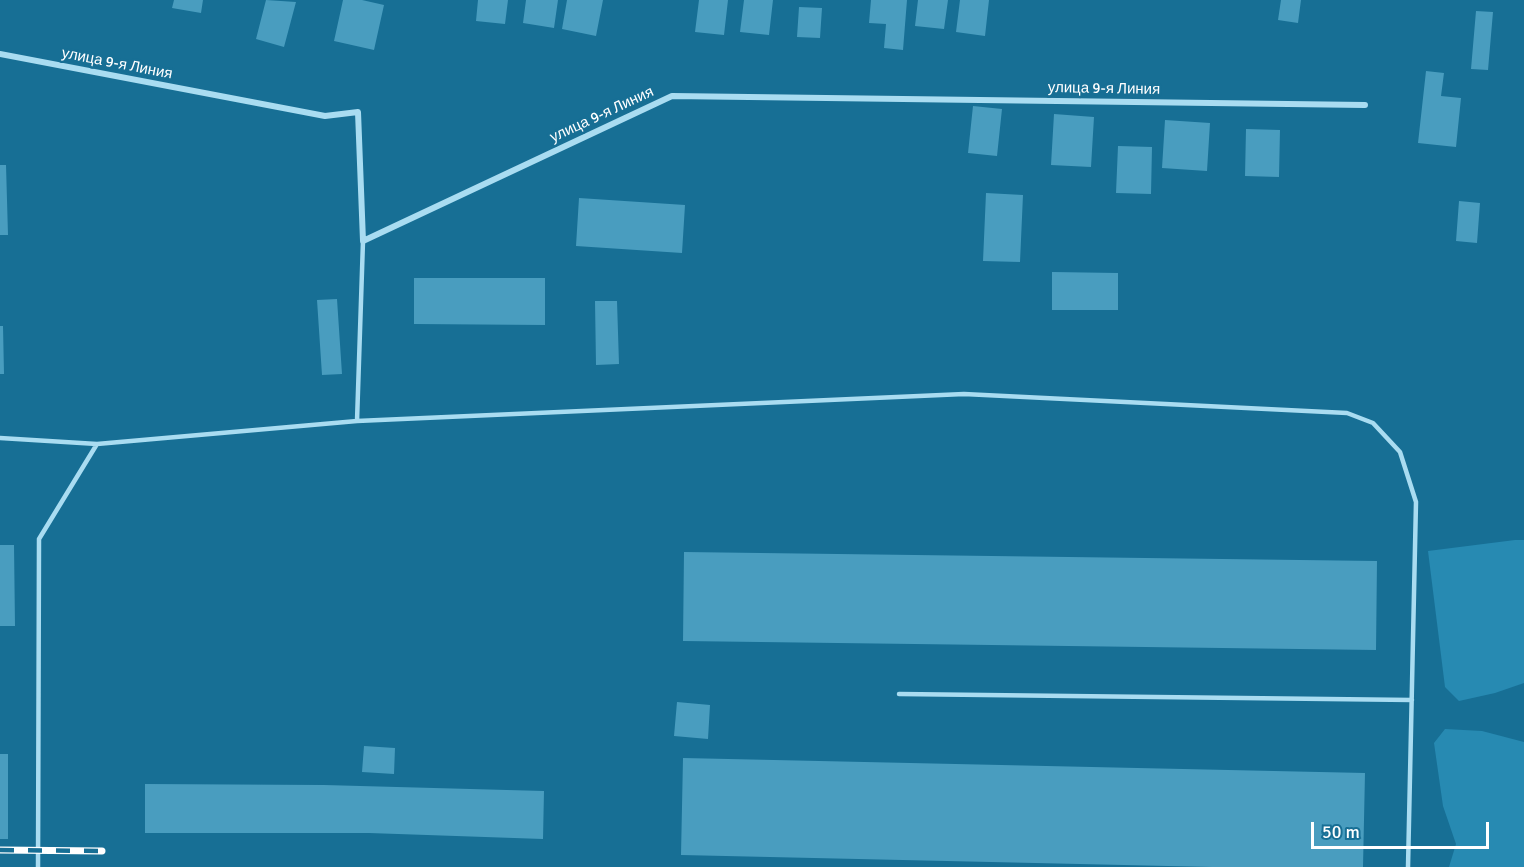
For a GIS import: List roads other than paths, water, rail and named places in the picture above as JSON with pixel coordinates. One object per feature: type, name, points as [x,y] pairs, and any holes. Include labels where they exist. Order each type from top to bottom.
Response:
[{"type":"street","name":"улица 9-я Линия","points":[[0,54],[325,116],[358,112],[363,241],[672,96],[1365,105]]},
{"type":"lane","points":[[357,421],[363,241]]},
{"type":"lane","points":[[0,438],[97,444],[357,421],[964,393],[1347,413],[1373,423],[1400,452],[1416,502],[1408,867]]},
{"type":"lane","points":[[38,867],[39,540],[97,444]]},
{"type":"lane","points":[[899,694],[1412,700]]},
{"type":"railway","points":[[0,850],[102,851]]}]
